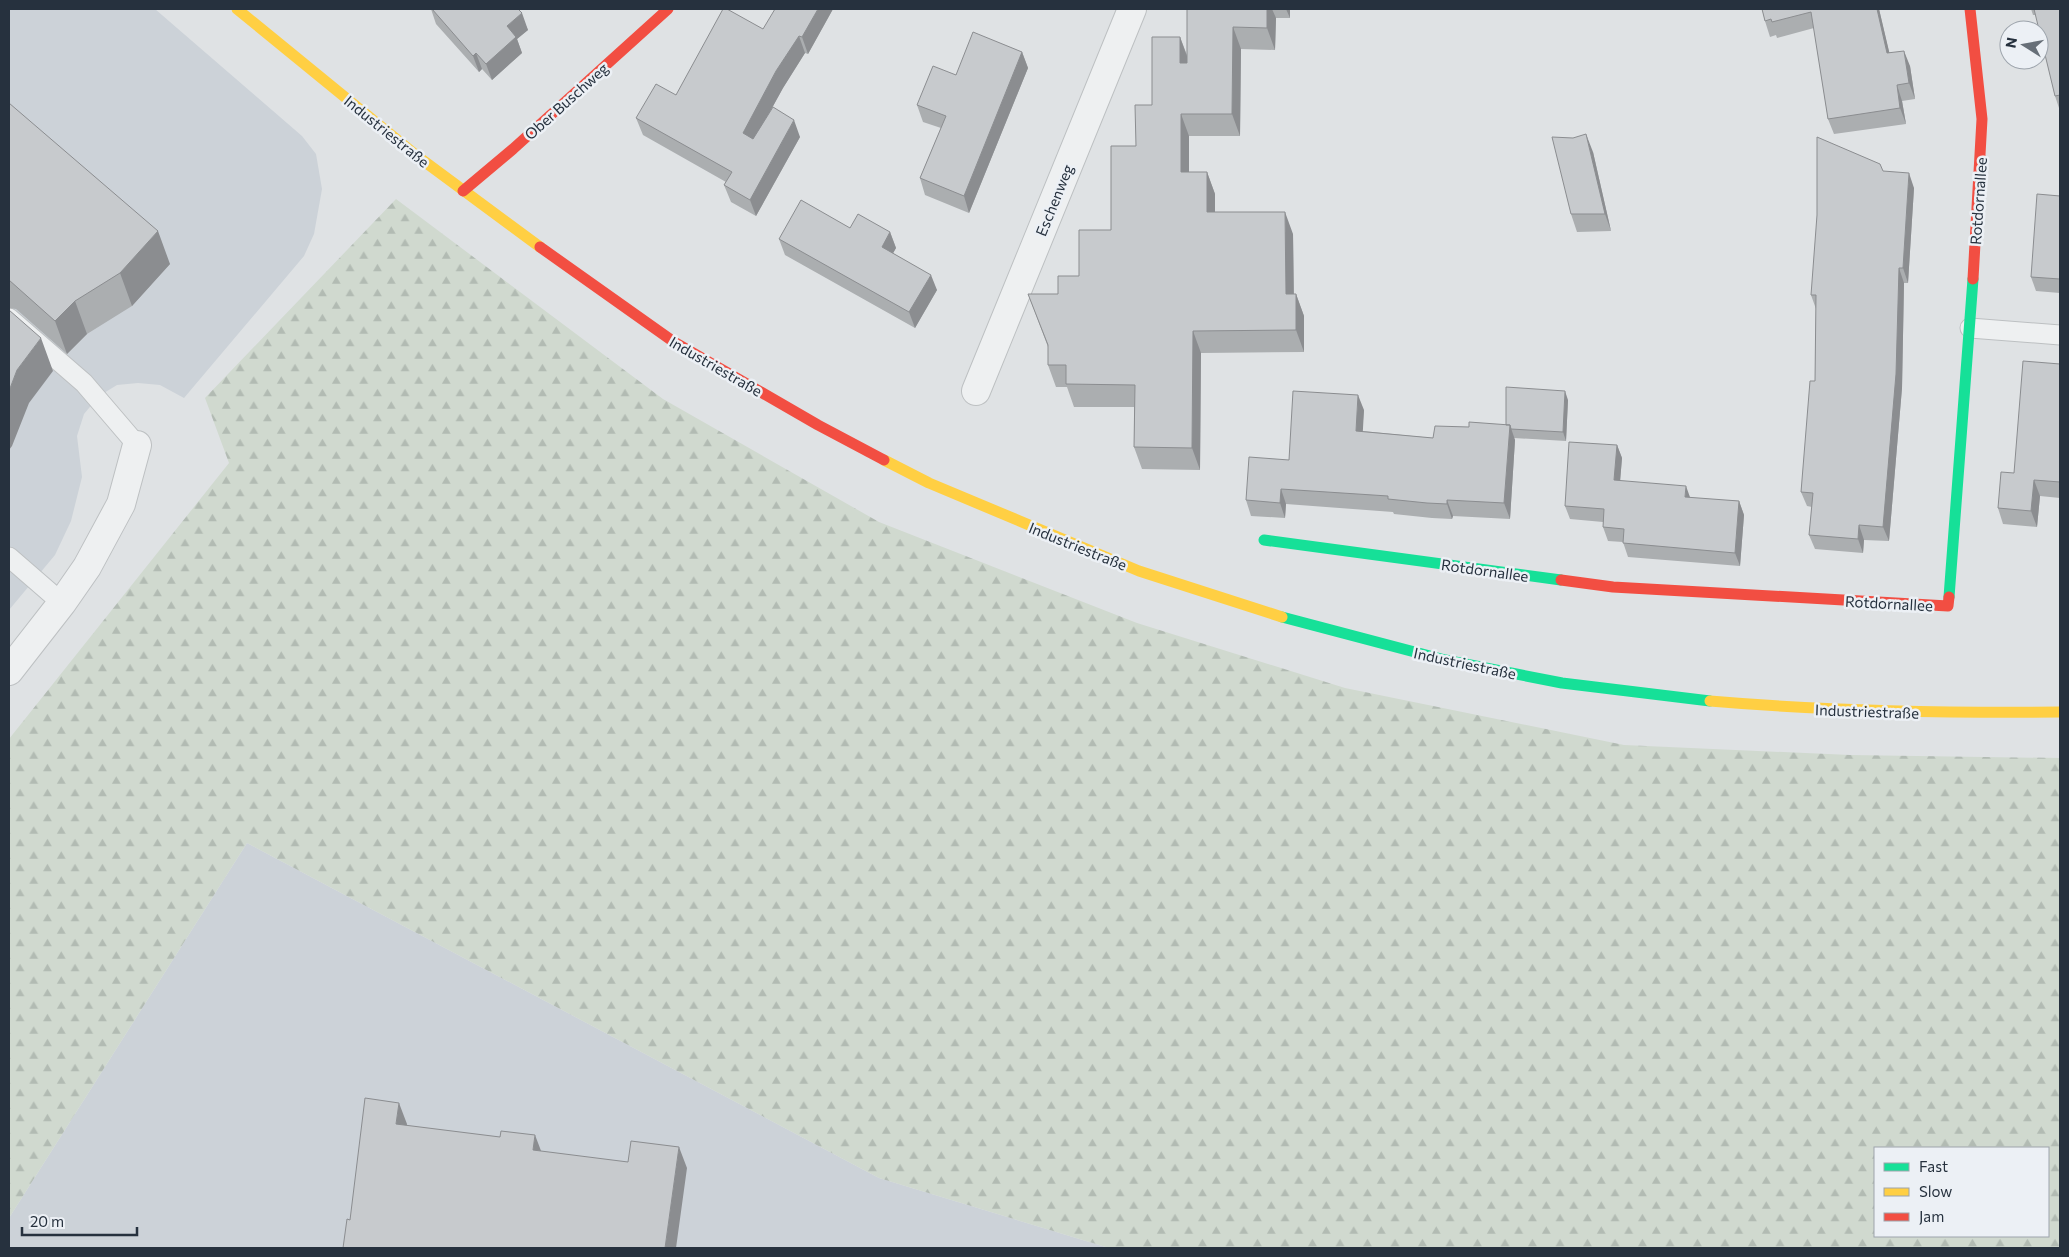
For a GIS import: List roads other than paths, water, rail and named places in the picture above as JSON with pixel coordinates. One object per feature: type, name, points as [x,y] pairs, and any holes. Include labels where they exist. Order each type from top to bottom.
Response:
[{"type":"main road","name":"Industriestraße","points":[[237,9],[463,191],[674,342],[818,425],[929,483],[1140,571],[1302,623],[1445,660],[1562,683],[1820,710],[1945,713],[2060,712]]},
{"type":"main road","name":"Ober Buschweg","points":[[463,191],[513,149],[668,9]]},
{"type":"main road","name":"Rotdornallee","points":[[1264,540],[1613,587],[1948,606],[1970,328],[1982,119],[1970,9]]},
{"type":"street","name":"Eschenweg","points":[[976,392],[1132,9]]},
{"type":"street","points":[[9,671],[62,603],[87,567],[121,504],[137,445]]},
{"type":"lane","points":[[9,318],[84,383],[137,445]]},
{"type":"lane","points":[[1970,328],[2060,335]]},
{"type":"lane","points":[[9,557],[62,603]]}]
